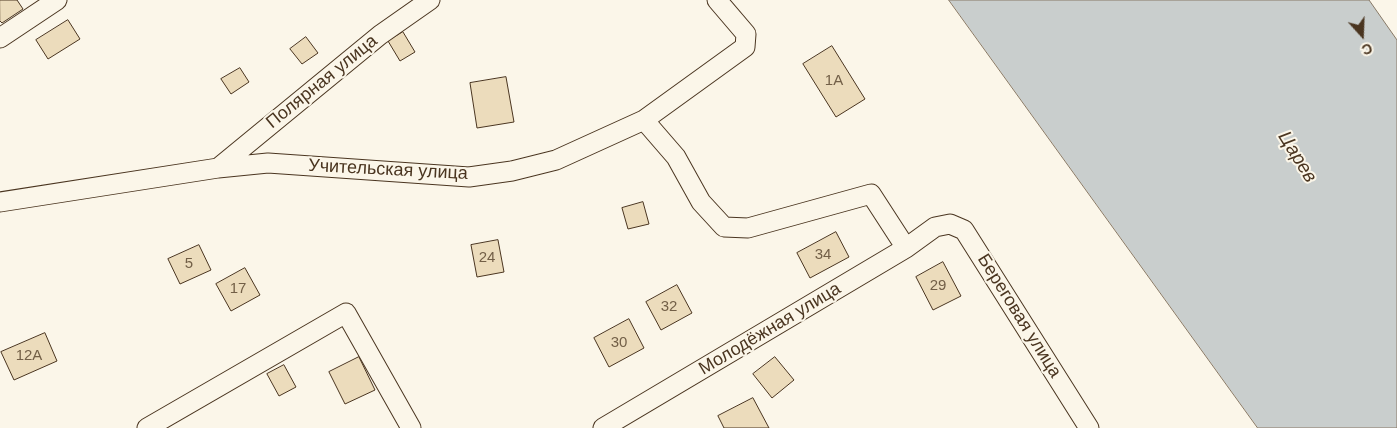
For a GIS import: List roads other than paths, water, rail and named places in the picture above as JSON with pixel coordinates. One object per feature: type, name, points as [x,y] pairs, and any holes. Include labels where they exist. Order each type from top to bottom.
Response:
[{"type":"street","points":[[0,38],[57,0]]},
{"type":"street","name":"Полярная улица","points":[[218,168],[380,35],[430,0]]},
{"type":"street","name":"Учительская улица","points":[[0,202],[218,168],[268,163],[469,176],[512,171],[556,160],[644,120],[745,47],[746,34],[716,0]]},
{"type":"street","points":[[644,120],[676,157],[702,202],[724,227],[748,228],[871,194],[906,248]]},
{"type":"street","name":"Береговая улица","points":[[935,227],[950,224],[964,230],[1089,428]]},
{"type":"street","name":"Молодёжная улица","points":[[603,428],[906,248],[935,227]]},
{"type":"street","points":[[147,428],[346,313],[411,428]]},
{"type":"water","name":"Царев","points":[[949,0],[1369,0],[1397,40],[1397,428],[1258,428]]}]
